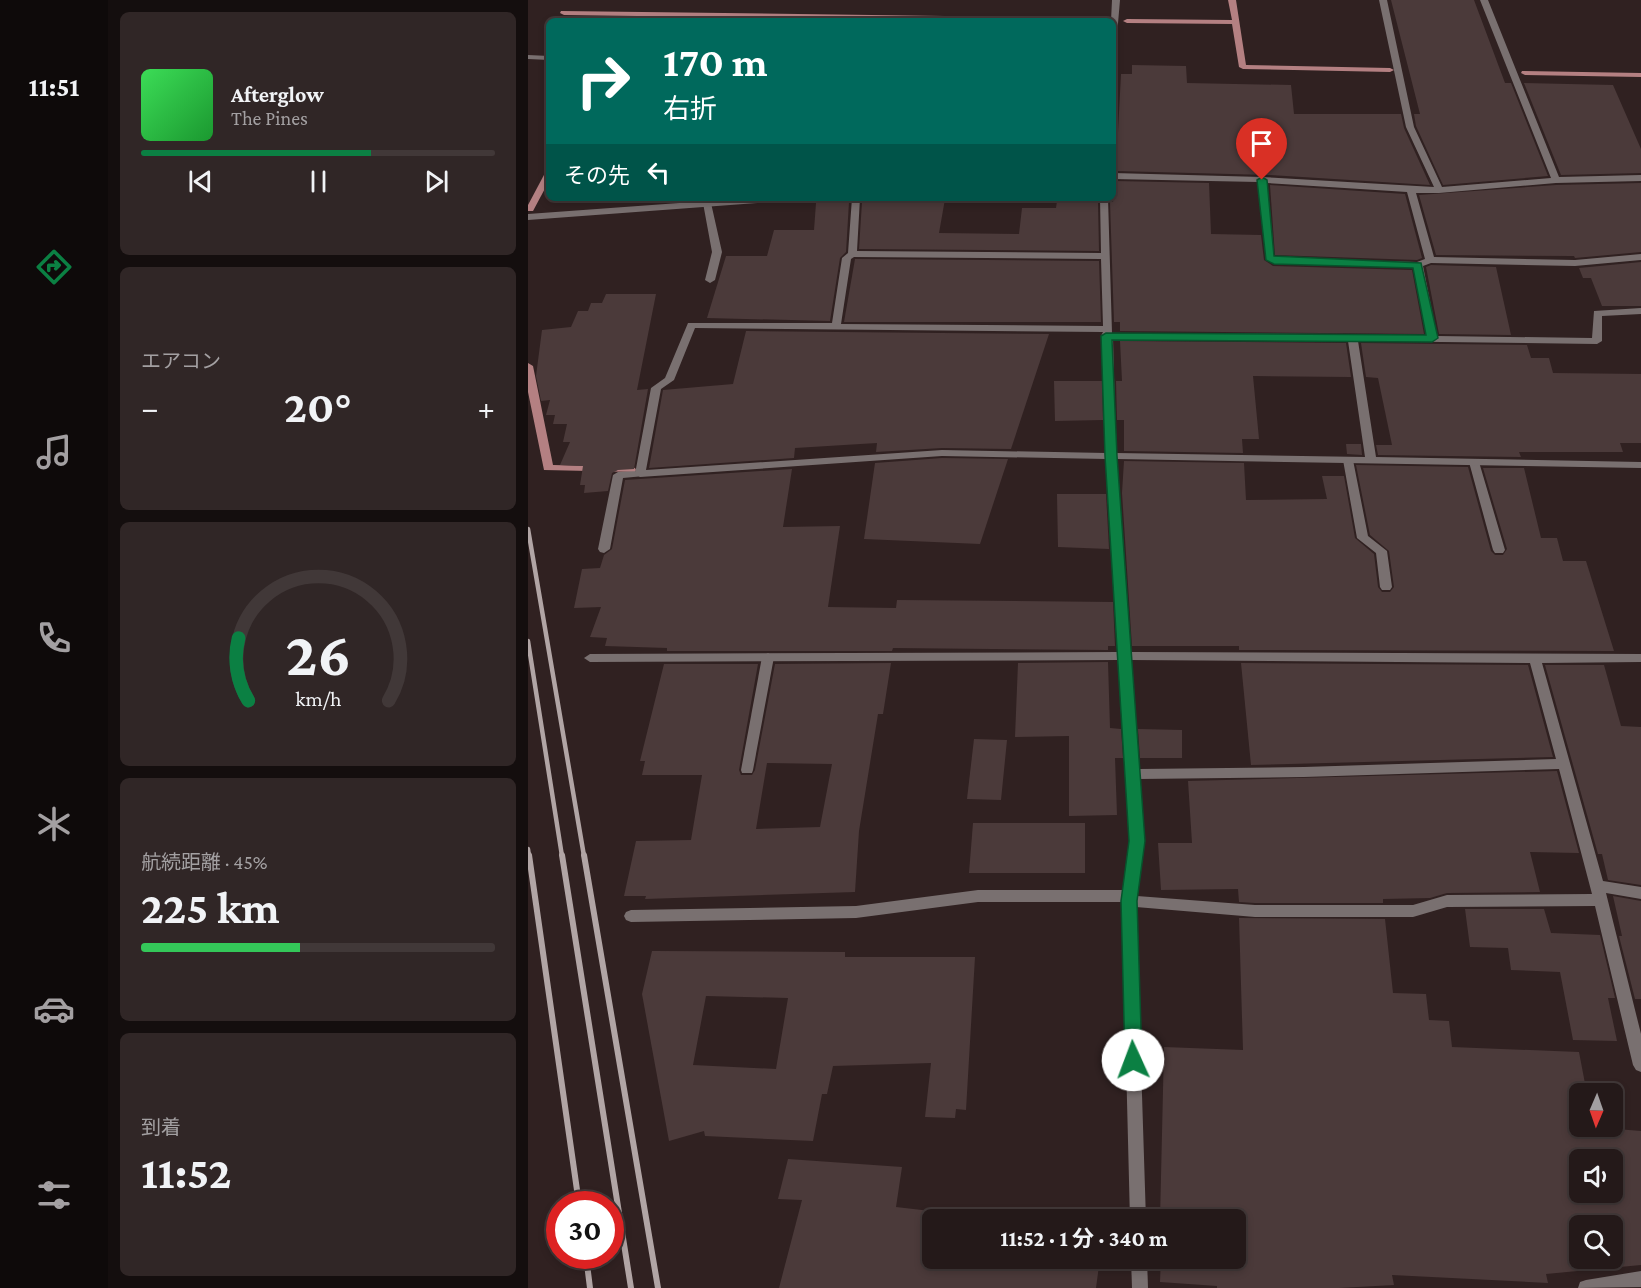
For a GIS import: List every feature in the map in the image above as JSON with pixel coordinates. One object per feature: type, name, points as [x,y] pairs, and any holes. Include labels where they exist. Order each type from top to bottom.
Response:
[{"type":"street","points":[[1114,18],[1116,0]]},
{"type":"street","points":[[1383,0],[1410,127],[1439,190]]},
{"type":"street","points":[[1484,0],[1556,180]]},
{"type":"street","points":[[528,57],[546,57]]},
{"type":"street","points":[[1116,176],[1262,180],[1411,190],[1439,190],[1556,180],[1641,178]]},
{"type":"street","points":[[1262,180],[1269,258],[1274,261],[1418,265],[1430,260],[1575,263],[1641,257]]},
{"type":"street","points":[[1411,190],[1430,260]]},
{"type":"street","points":[[528,217],[726,201]]},
{"type":"street","points":[[852,254],[856,201]]},
{"type":"street","points":[[1104,201],[1111,456],[1137,841],[1129,898],[1138,1209]]},
{"type":"street","points":[[707,202],[717,252],[710,280]]},
{"type":"street","points":[[836,326],[847,258],[852,254],[1106,256]]},
{"type":"street","points":[[1418,265],[1432,338]]},
{"type":"street","points":[[640,474],[656,388],[669,380],[691,325],[1597,341],[1597,313],[1641,311]]},
{"type":"street","points":[[1352,337],[1371,461]]},
{"type":"street","points":[[604,549],[618,476],[640,474],[942,453],[1641,465]]},
{"type":"street","points":[[1348,460],[1363,538],[1381,551],[1386,586]]},
{"type":"street","points":[[1474,462],[1499,550]]},
{"type":"street","points":[[590,658],[1125,656],[1535,660],[1641,658]]},
{"type":"street","points":[[747,770],[768,657]]},
{"type":"street","points":[[1535,660],[1599,892],[1641,1065]]},
{"type":"street","points":[[1133,774],[1304,772],[1564,764]]},
{"type":"street","points":[[631,916],[856,912],[978,896],[1129,898],[1255,911],[1413,911],[1447,901],[1599,892],[1641,893]]},
{"type":"street","points":[[1139,1269],[1140,1288]]},
{"type":"street","points":[[1586,1288],[1641,1279]]},
{"type":"building","points":[[1391,0],[1474,0],[1505,83],[1511,83],[1548,176],[1443,185],[1416,126],[1414,114],[1420,114]]},
{"type":"building","points":[[1132,65],[1186,66],[1187,83],[1291,85],[1294,114],[1401,114],[1404,128],[1430,185],[1269,175],[1116,171],[1121,74],[1132,74]]},
{"type":"building","points":[[1524,83],[1613,85],[1641,149],[1641,173],[1561,175]]},
{"type":"building","points":[[1116,181],[1209,183],[1211,234],[1261,235],[1264,260],[1273,266],[1412,270],[1424,334],[1120,331],[1120,322],[1114,322],[1110,202],[1116,201]]},
{"type":"building","points":[[1641,183],[1641,252],[1575,258],[1574,256],[1436,255],[1419,195],[1556,185]]},
{"type":"building","points":[[1270,185],[1405,194],[1422,258],[1417,260],[1275,255]]},
{"type":"building","points":[[945,201],[939,233],[1019,234],[1022,208],[1056,208],[1057,201],[1098,202],[1099,251],[859,249],[862,202]]},
{"type":"building","points":[[849,202],[846,252],[840,258],[830,321],[707,318],[726,256],[767,256],[774,230],[814,230],[816,203]]},
{"type":"building","points":[[855,259],[1099,261],[1101,322],[844,322]]},
{"type":"building","points":[[1641,262],[1641,306],[1602,306],[1591,278],[1583,278],[1579,268]]},
{"type":"building","points":[[1431,265],[1496,267],[1511,335],[1439,334],[1426,267]]},
{"type":"building","points":[[606,294],[656,294],[637,390],[648,389],[634,469],[618,470],[612,473],[608,491],[584,493],[585,485],[580,485],[583,466],[560,465],[570,442],[563,442],[567,424],[553,424],[555,415],[546,415],[550,400],[541,401],[536,376],[542,330],[571,327],[578,311],[588,311],[591,303],[602,303]]},
{"type":"building","points":[[746,331],[1049,334],[1011,449],[942,448],[876,452],[877,443],[795,448],[794,458],[649,468],[663,390],[733,384]]},
{"type":"building","points":[[1120,341],[1346,343],[1351,377],[1253,376],[1259,439],[1242,439],[1243,453],[1124,451],[1124,420],[1117,420],[1116,381],[1122,381]]},
{"type":"building","points":[[1361,343],[1527,345],[1531,358],[1549,358],[1553,373],[1641,374],[1641,443],[1620,443],[1623,452],[1519,452],[1521,457],[1378,455],[1376,445],[1392,445],[1378,378],[1366,377]]},
{"type":"building","points":[[1054,381],[1102,381],[1103,420],[1055,421]]},
{"type":"building","points":[[1346,444],[1361,444],[1362,455],[1347,454]]},
{"type":"building","points":[[942,458],[1008,459],[980,544],[864,539],[875,463]]},
{"type":"building","points":[[1124,461],[1244,463],[1246,500],[1327,499],[1322,476],[1344,476],[1355,538],[1374,554],[1378,587],[1382,592],[1390,592],[1394,587],[1389,551],[1370,535],[1356,465],[1468,467],[1491,551],[1495,555],[1503,555],[1507,549],[1483,468],[1524,468],[1541,538],[1557,538],[1563,561],[1586,561],[1614,651],[1239,650],[1239,646],[1132,646],[1122,493]]},
{"type":"building","points":[[792,469],[783,527],[840,526],[828,607],[896,608],[897,600],[1113,602],[1115,646],[1108,646],[1108,650],[893,648],[892,651],[667,651],[667,648],[605,646],[607,638],[590,637],[601,607],[574,608],[582,569],[600,568],[604,555],[612,549],[625,480]]},
{"type":"building","points":[[1057,494],[1106,494],[1109,549],[1058,547]]},
{"type":"building","points":[[1108,662],[1110,728],[1121,729],[1123,758],[1115,758],[1117,815],[1069,816],[1069,736],[1015,737],[1018,663]]},
{"type":"building","points":[[891,663],[883,714],[878,714],[859,831],[855,892],[645,899],[646,896],[624,896],[636,841],[691,840],[702,775],[642,775],[645,761],[640,761],[664,664],[758,664],[739,770],[741,775],[752,775],[755,770],[775,664]],"holes":[[[767,763],[832,764],[820,827],[756,829]]]},
{"type":"building","points":[[1241,663],[1528,665],[1553,757],[1251,765]]},
{"type":"building","points":[[1545,665],[1604,665],[1621,726],[1641,727],[1641,885],[1608,880],[1602,854],[1598,854]]},
{"type":"building","points":[[1138,729],[1182,730],[1182,758],[1140,758]]},
{"type":"building","points":[[974,739],[1007,740],[1001,800],[967,799]]},
{"type":"building","points":[[1557,771],[1579,853],[1530,852],[1540,892],[1447,893],[1430,898],[1383,899],[1383,903],[1255,903],[1239,902],[1238,889],[1161,890],[1158,843],[1192,843],[1188,781]]},
{"type":"building","points":[[973,823],[1085,823],[1085,873],[969,873]]},
{"type":"building","points":[[1613,896],[1641,901],[1641,999],[1635,999],[1619,936],[1622,936]]},
{"type":"building","points":[[1465,909],[1544,909],[1551,933],[1600,935],[1615,998],[1608,998],[1617,1041],[1573,1040],[1560,972],[1511,970],[1508,948],[1470,947]]},
{"type":"building","points":[[1239,918],[1385,919],[1393,993],[1426,994],[1429,1020],[1449,1021],[1452,1047],[1579,1052],[1585,1083],[1569,1083],[1569,1137],[1623,1137],[1623,1130],[1641,1131],[1641,1265],[1623,1267],[1623,1215],[1569,1215],[1569,1269],[1599,1269],[1546,1274],[1548,1283],[1392,1275],[1394,1285],[1339,1288],[1217,1288],[1217,1286],[1160,1282],[1161,1269],[1246,1269],[1246,1209],[1160,1209],[1164,1047],[1243,1050]]},
{"type":"building","points":[[652,951],[845,952],[845,957],[975,957],[966,1110],[956,1109],[955,1118],[925,1117],[931,1063],[833,1066],[827,1094],[822,1094],[813,1141],[705,1136],[704,1131],[669,1141],[642,994]],"holes":[[[706,996],[788,998],[776,1069],[693,1065]]]},
{"type":"building","points":[[788,1159],[902,1167],[896,1207],[922,1210],[922,1269],[1099,1269],[1096,1288],[779,1288],[802,1200],[778,1199]]},
{"type":"waterway","points":[[1232,0],[1236,22]]},
{"type":"waterway","points":[[564,13],[950,18]]},
{"type":"waterway","points":[[1127,21],[1236,22]]},
{"type":"waterway","points":[[1236,22],[1243,67],[1390,70]]},
{"type":"waterway","points":[[1525,73],[1641,75]]},
{"type":"waterway","points":[[530,209],[546,179]]},
{"type":"waterway","points":[[528,366],[548,468],[631,470]]},
{"type":"railway","points":[[528,529],[584,856]]},
{"type":"railway","points":[[528,641],[562,856]]},
{"type":"railway","points":[[528,849],[529,856]]},
{"type":"railway","points":[[529,855],[577,1191]]},
{"type":"railway","points":[[562,855],[631,1288]]},
{"type":"railway","points":[[584,855],[658,1288]]},
{"type":"railway","points":[[588,1269],[590,1288]]},
{"type":"route","points":[[1133,1060],[1129,901],[1137,841],[1111,456],[1106,336],[1265,339],[1271,336],[1432,338],[1418,265],[1274,261],[1269,258],[1262,180]]}]
